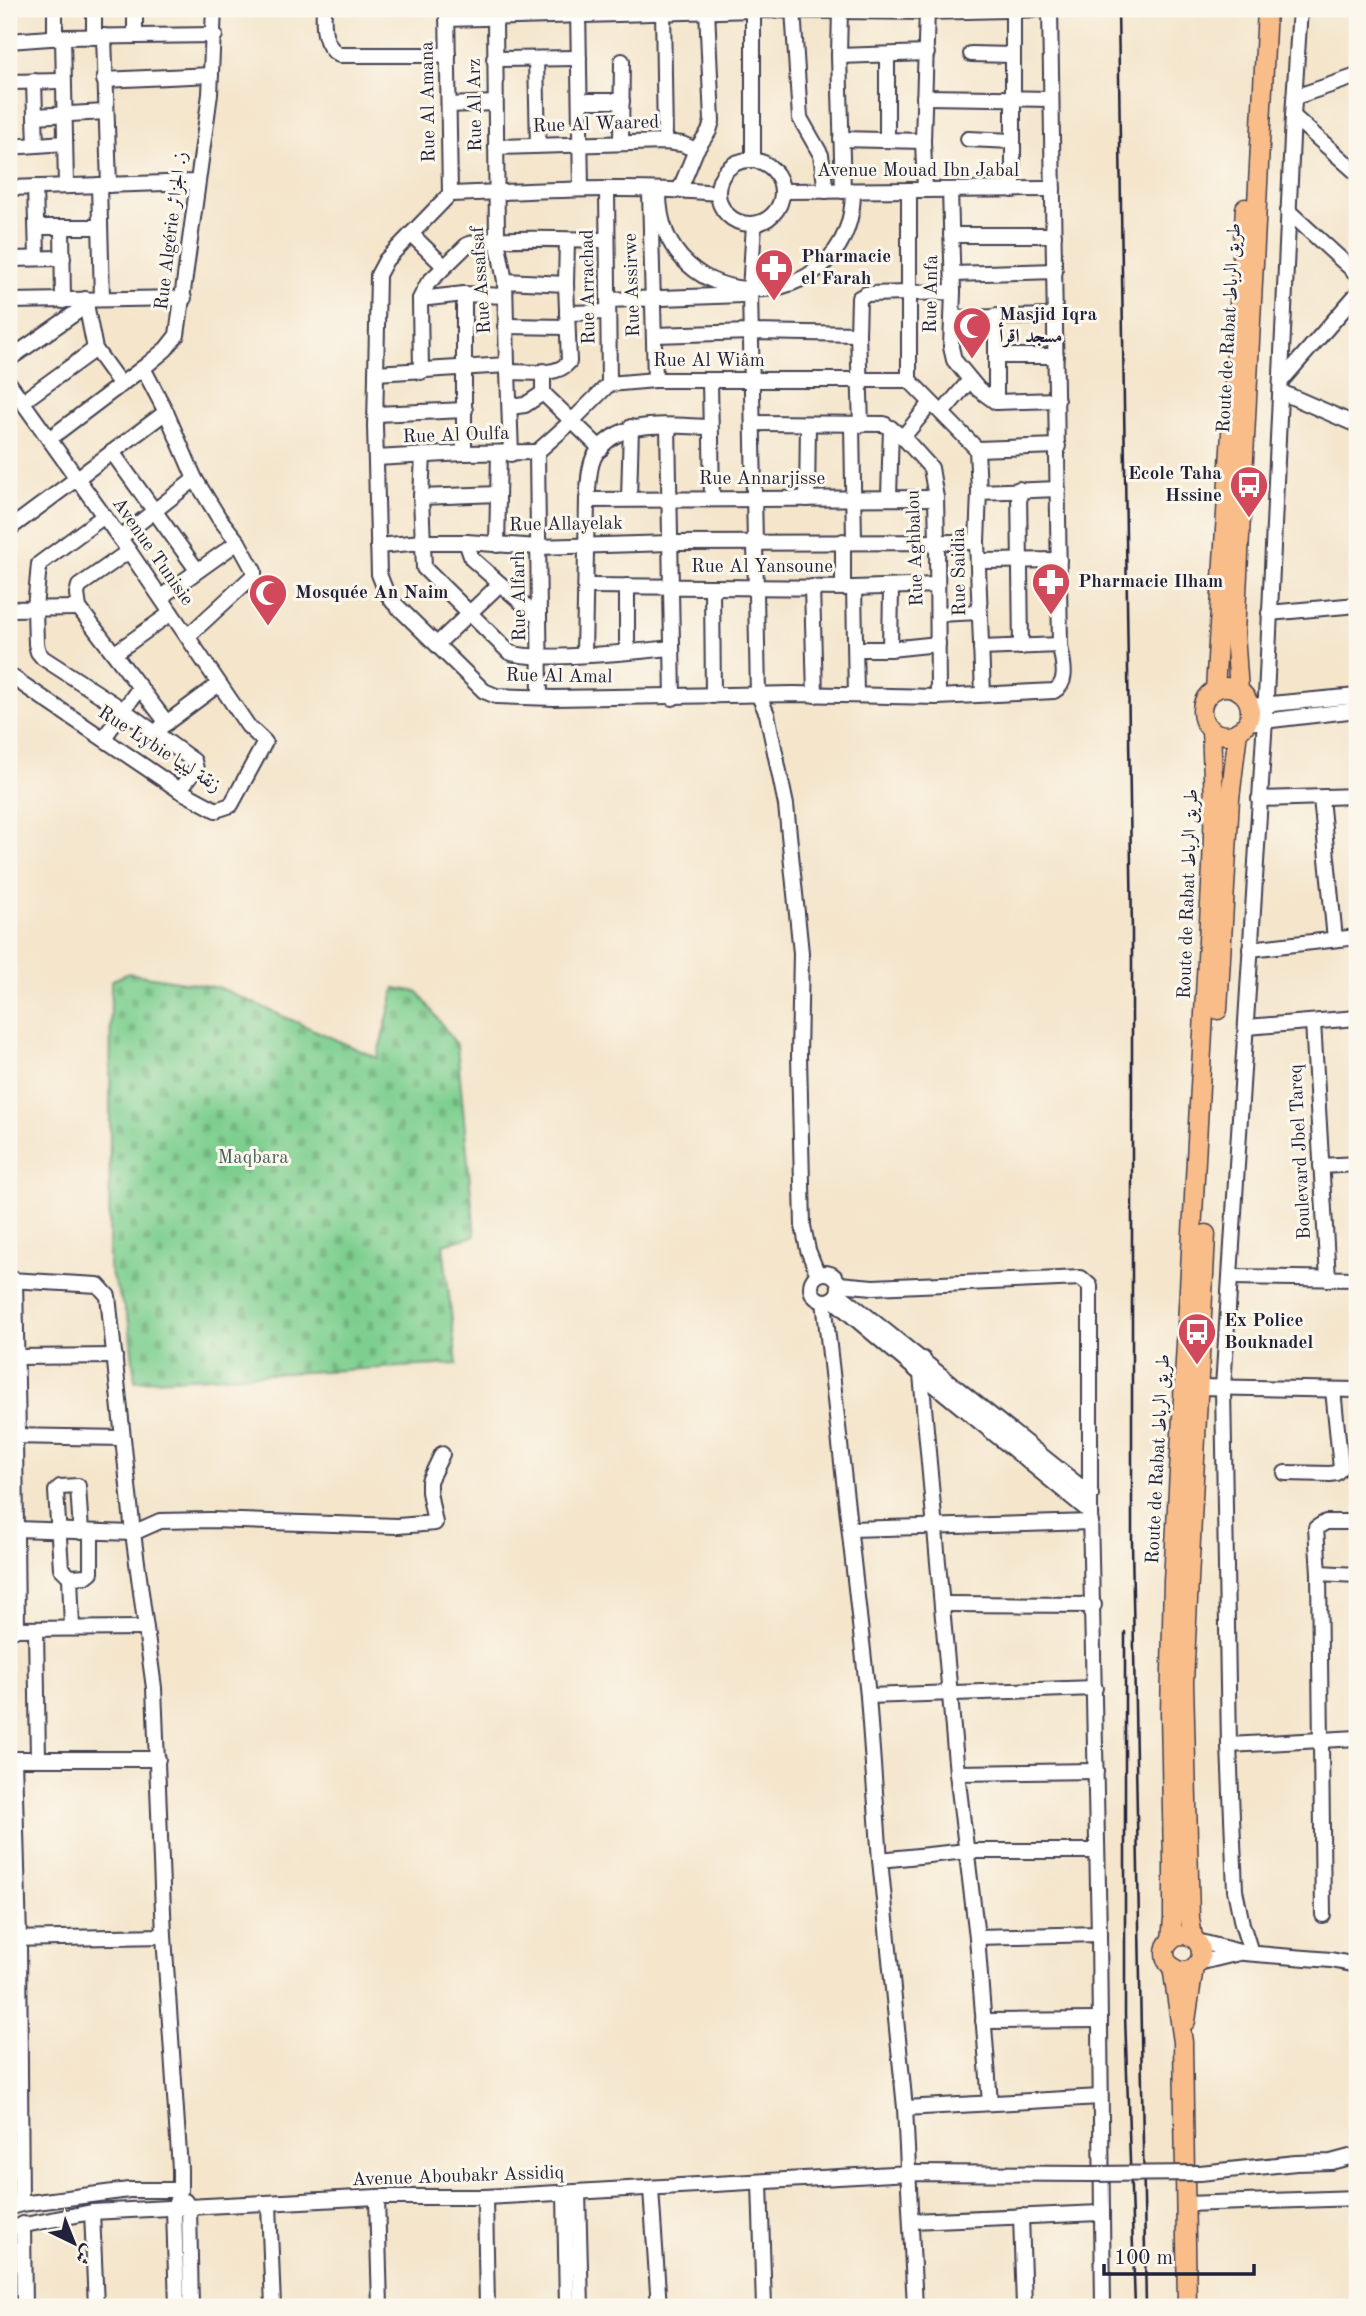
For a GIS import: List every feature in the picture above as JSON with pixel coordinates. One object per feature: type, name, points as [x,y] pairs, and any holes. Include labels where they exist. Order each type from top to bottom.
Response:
[{"type":"main road","name":"Route de Rabat طريق الرباط","points":[[1215,690],[1256,9]]},
{"type":"main road","name":"Route de Rabat طريق الرباط","points":[[1239,691],[1235,632],[1268,9]]},
{"type":"main road","points":[[1230,687],[1239,691],[1245,696],[1253,717],[1224,734],[1212,729],[1205,721],[1202,710],[1206,698],[1215,690],[1230,687]]},
{"type":"main road","name":"Route de Rabat طريق الرباط","points":[[1195,1939],[1189,1918],[1184,1682],[1198,1387],[1228,841],[1253,717]]},
{"type":"main road","name":"Route de Rabat طريق الرباط","points":[[1171,1940],[1173,1860],[1170,1713],[1174,1581],[1212,867],[1212,729]]},
{"type":"main road","points":[[1183,2042],[1196,1965],[1201,1952],[1195,1939],[1180,1935],[1171,1940],[1166,1952],[1172,1966],[1183,2042],[1187,2307]]},
{"type":"main road","points":[[1172,1966],[1182,1970],[1196,1965]]},
{"type":"street","points":[[55,9],[63,80],[66,186]]},
{"type":"street","points":[[94,9],[104,80],[105,112],[104,185],[99,226],[102,298]]},
{"type":"street","points":[[135,9],[135,36]]},
{"type":"street","name":"Rue Algérie ز. الجزائر","points":[[48,439],[143,368],[166,349],[177,335],[184,298],[211,75],[215,35],[214,9]]},
{"type":"street","points":[[324,9],[326,43],[331,51],[339,55],[448,55]]},
{"type":"street","points":[[447,14],[495,17],[578,11],[1050,9],[1060,645],[981,648]]},
{"type":"street","points":[[1246,1953],[1249,1946],[1235,1890],[1228,1745],[1223,1388],[1259,799],[1253,717],[1269,613],[1300,9]]},
{"type":"street","points":[[680,190],[696,150],[709,131],[712,121],[707,10]]},
{"type":"street","points":[[753,10],[753,160]]},
{"type":"street","points":[[793,10],[800,118],[821,155],[826,191]]},
{"type":"street","points":[[505,326],[567,320],[608,306],[653,298],[768,290],[792,284],[823,264],[844,233],[851,210],[841,139],[840,10]]},
{"type":"street","points":[[925,190],[923,141],[927,10]]},
{"type":"street","points":[[578,11],[581,189]]},
{"type":"street","points":[[663,11],[665,142]]},
{"type":"street","points":[[1013,11],[1013,190]]},
{"type":"street","name":"Rue Al Amana","points":[[447,14],[450,194]]},
{"type":"street","name":"Rue Al Arz","points":[[495,17],[496,192]]},
{"type":"street","points":[[9,41],[215,35]]},
{"type":"street","points":[[839,56],[927,53]]},
{"type":"street","points":[[971,54],[1012,55]]},
{"type":"street","points":[[887,55],[887,139]]},
{"type":"street","points":[[494,59],[579,58]]},
{"type":"street","points":[[536,59],[538,145]]},
{"type":"street","points":[[621,142],[622,61]]},
{"type":"street","points":[[104,80],[211,75]]},
{"type":"street","points":[[1295,97],[1357,76]]},
{"type":"street","points":[[9,82],[63,80]]},
{"type":"street","points":[[34,81],[36,145]]},
{"type":"street","points":[[925,97],[1051,99]]},
{"type":"street","points":[[580,101],[622,101]]},
{"type":"street","points":[[449,105],[495,103]]},
{"type":"street","points":[[34,116],[105,112]]},
{"type":"street","points":[[1293,116],[1357,173]]},
{"type":"street","points":[[841,139],[923,141]]},
{"type":"street","points":[[968,139],[1012,141]]},
{"type":"street","name":"Rue Al Waared","points":[[496,147],[665,142],[682,144],[696,150]]},
{"type":"street","points":[[9,147],[65,143]]},
{"type":"street","points":[[753,160],[763,162],[774,170],[781,181],[783,191],[781,204],[775,213],[764,222],[754,225],[741,223],[729,216],[721,206],[718,193],[720,182],[728,169],[740,162],[753,160]]},
{"type":"street","points":[[9,188],[197,182]]},
{"type":"street","points":[[35,187],[37,257]]},
{"type":"street","points":[[450,194],[581,189],[718,193]]},
{"type":"street","name":"Rue Arrachad","points":[[607,190],[609,384]]},
{"type":"street","points":[[655,190],[665,228],[682,257],[712,281],[750,292]]},
{"type":"street","name":"Rue Assirwe","points":[[654,380],[655,190]]},
{"type":"street","points":[[909,190],[909,380],[977,449],[1058,446]]},
{"type":"street","name":"Rue Anfa","points":[[950,190],[953,274],[951,353],[958,367],[986,396],[996,402]]},
{"type":"street","name":"Avenue Mouad Ibn Jabal","points":[[783,191],[1053,190]]},
{"type":"street","name":"Rue Assafsaf","points":[[496,192],[497,240],[504,289],[510,407],[498,494],[497,545]]},
{"type":"street","name":"Rue Al Amal","points":[[450,194],[386,260],[377,275],[376,458],[379,574],[386,592],[399,609],[476,684],[491,695],[540,697],[673,698],[758,694],[938,696],[1054,691],[1061,687],[1063,673],[1060,645]]},
{"type":"street","points":[[1289,211],[1357,274]]},
{"type":"street","points":[[754,225],[750,292],[758,694],[767,715],[787,818],[801,953],[799,1056],[803,1226],[808,1250],[818,1275]]},
{"type":"street","points":[[38,227],[99,226]]},
{"type":"street","points":[[62,227],[63,301]]},
{"type":"street","points":[[411,234],[444,266]]},
{"type":"street","points":[[951,236],[1054,235]]},
{"type":"street","points":[[421,372],[420,299],[428,283],[461,250],[474,242],[497,240],[606,240]]},
{"type":"street","points":[[376,373],[464,368],[543,371],[562,369],[569,362],[567,240]]},
{"type":"street","points":[[9,259],[63,258]]},
{"type":"street","points":[[953,274],[1055,271]]},
{"type":"street","points":[[420,299],[566,285]]},
{"type":"street","points":[[856,695],[849,541],[854,499],[860,379],[860,296],[953,292]]},
{"type":"street","points":[[464,294],[464,453]]},
{"type":"street","points":[[1282,386],[1357,294]]},
{"type":"street","points":[[9,300],[86,302],[102,298],[184,298]]},
{"type":"street","points":[[86,302],[96,349],[121,385]]},
{"type":"street","points":[[9,359],[86,302]]},
{"type":"street","points":[[996,316],[996,402],[1057,400]]},
{"type":"street","points":[[953,318],[1056,316]]},
{"type":"street","points":[[654,335],[751,332],[858,334]]},
{"type":"street","points":[[14,393],[96,349]]},
{"type":"street","points":[[997,356],[1056,356]]},
{"type":"street","points":[[143,368],[166,412],[195,479],[253,568],[254,575],[188,636]]},
{"type":"street","points":[[543,371],[543,393],[601,449]]},
{"type":"street","name":"Rue Al Wiâm","points":[[609,384],[654,380],[909,380]]},
{"type":"street","points":[[709,380],[712,498]]},
{"type":"street","points":[[897,432],[937,408],[970,380]]},
{"type":"street","points":[[537,452],[609,384]]},
{"type":"street","points":[[1282,386],[1357,425]]},
{"type":"street","name":"Avenue Tunisie","points":[[14,393],[120,538],[248,726],[265,742]]},
{"type":"street","points":[[510,407],[530,403],[543,393]]},
{"type":"street","points":[[376,414],[465,410]]},
{"type":"street","points":[[9,528],[166,412]]},
{"type":"street","points":[[753,423],[882,424],[897,432]]},
{"type":"street","points":[[807,499],[808,424]]},
{"type":"street","points":[[668,426],[673,698]]},
{"type":"street","points":[[584,654],[587,500],[593,460],[619,432],[631,427],[709,426]]},
{"type":"street","points":[[629,499],[631,427]]},
{"type":"street","points":[[889,497],[897,432]]},
{"type":"street","name":"Rue Aghbalou","points":[[897,432],[931,468],[936,498],[938,696]]},
{"type":"street","name":"Rue Saidia","points":[[977,449],[977,542],[983,694]]},
{"type":"street","points":[[112,452],[197,570]]},
{"type":"street","name":"Rue Al Oulfa","points":[[376,458],[537,452]]},
{"type":"street","name":"Rue Alfarh","points":[[537,452],[540,697]]},
{"type":"street","points":[[423,455],[422,542],[426,572],[511,653],[540,656],[671,649]]},
{"type":"street","points":[[120,538],[195,479]]},
{"type":"street","points":[[1019,489],[1021,647]]},
{"type":"street","points":[[979,492],[1058,489]]},
{"type":"street","points":[[421,497],[498,494]]},
{"type":"street","name":"Rue Annarjisse","points":[[587,500],[936,498]]},
{"type":"street","points":[[104,516],[39,564],[35,608],[36,644],[40,656],[122,709],[161,727]]},
{"type":"street","points":[[160,597],[238,542]]},
{"type":"street","name":"Rue Allayelak","points":[[378,546],[422,542],[538,547],[671,542],[977,542]]},
{"type":"street","points":[[466,542],[472,559],[539,618]]},
{"type":"street","points":[[129,551],[79,586],[79,608],[139,687],[161,727],[197,764],[179,790]]},
{"type":"street","points":[[978,561],[1059,560]]},
{"type":"street","points":[[437,644],[500,584]]},
{"type":"street","name":"Rue Al Yansoune","points":[[586,586],[891,588],[937,585]]},
{"type":"street","points":[[627,586],[627,653]]},
{"type":"street","points":[[712,587],[713,696]]},
{"type":"street","points":[[812,587],[814,695]]},
{"type":"street","points":[[890,649],[891,588]]},
{"type":"street","points":[[1269,613],[1357,605]]},
{"type":"street","points":[[9,609],[79,608]]},
{"type":"street","points":[[938,614],[979,612]]},
{"type":"street","points":[[115,653],[171,613]]},
{"type":"street","points":[[856,649],[938,644]]},
{"type":"street","name":"Rue Lybie زنقة ليبيا","points":[[9,675],[179,790],[212,808],[231,805],[265,742]]},
{"type":"street","points":[[161,727],[219,684]]},
{"type":"street","points":[[104,738],[139,687]]},
{"type":"street","points":[[1253,717],[1357,696]]},
{"type":"street","points":[[1253,717],[1357,710]]},
{"type":"street","points":[[1259,799],[1357,796]]},
{"type":"street","points":[[1321,799],[1335,939]]},
{"type":"street","points":[[1250,949],[1357,937]]},
{"type":"street","points":[[1247,1027],[1357,1018]]},
{"type":"street","name":"Boulevard Jbel Tareq","points":[[1313,1022],[1328,1279]]},
{"type":"street","points":[[1321,1166],[1357,1164]]},
{"type":"street","points":[[915,2307],[905,2108],[850,1529],[833,1294],[831,1274],[818,1275],[812,1281],[811,1290],[816,1298],[833,1294],[873,1287],[1081,1278],[1090,1286],[1103,2307]]},
{"type":"street","points":[[1231,1277],[1357,1279]]},
{"type":"street","points":[[146,1629],[13,1629],[12,1581],[16,1529],[13,1391],[18,1357],[13,1326],[12,1280],[99,1285],[108,1296],[133,1533],[154,1688],[164,1936],[181,2208],[191,2307]]},
{"type":"street","points":[[833,1294],[923,1359],[1091,1495]]},
{"type":"street","points":[[833,1294],[921,1374],[1091,1517]]},
{"type":"street","points":[[18,1357],[115,1356]]},
{"type":"street","points":[[923,1359],[921,1374],[934,1525],[957,1773],[977,1937],[989,2103]]},
{"type":"street","points":[[1198,1387],[1357,1390]]},
{"type":"street","points":[[1285,1473],[1330,1474],[1341,1468],[1334,1390]]},
{"type":"street","points":[[14,1436],[123,1438]]},
{"type":"street","points":[[16,1529],[133,1533],[160,1521],[398,1526],[429,1524],[435,1522],[429,1481],[442,1454]]},
{"type":"street","points":[[70,1577],[86,1576],[91,1572],[79,1490],[78,1486],[71,1485],[60,1487],[57,1491],[61,1568],[70,1577],[72,1628]]},
{"type":"street","points":[[850,1529],[1091,1517]]},
{"type":"street","points":[[1323,1915],[1319,1573],[1316,1528],[1326,1522],[1357,1522]]},
{"type":"street","points":[[1319,1573],[1357,1575]]},
{"type":"street","points":[[943,1604],[1094,1605]]},
{"type":"street","points":[[36,1629],[38,1759]]},
{"type":"street","points":[[867,1696],[1095,1688]]},
{"type":"street","points":[[1228,1745],[1357,1738]]},
{"type":"street","points":[[158,1759],[12,1759],[15,2206],[129,2190],[180,2190]]},
{"type":"street","points":[[957,1773],[1096,1770]]},
{"type":"street","points":[[880,1860],[967,1851],[1097,1851]]},
{"type":"street","points":[[977,1937],[1099,1934]]},
{"type":"street","points":[[14,1939],[164,1936]]},
{"type":"street","points":[[1195,1939],[1246,1953],[1322,1959],[1357,1965]]},
{"type":"street","points":[[1196,1965],[1246,1953]]},
{"type":"street","points":[[983,2021],[1100,2020]]},
{"type":"street","points":[[905,2108],[1100,2097]]},
{"type":"street","name":"Avenue Aboubakr Assidiq","points":[[16,2226],[92,2212],[377,2197],[485,2197],[910,2174],[1200,2172],[1331,2162],[1357,2155]]},
{"type":"street","points":[[760,2183],[764,2307]]},
{"type":"street","points":[[651,2189],[659,2307]]},
{"type":"street","points":[[568,2307],[572,2192]]},
{"type":"street","points":[[572,2192],[581,2307]]},
{"type":"street","points":[[377,2197],[380,2307]]},
{"type":"street","points":[[485,2197],[487,2307]]},
{"type":"street","points":[[1186,2204],[1357,2198]]},
{"type":"street","points":[[268,2204],[273,2307]]},
{"type":"street","points":[[177,2307],[181,2208]]},
{"type":"street","points":[[92,2212],[96,2307]]},
{"type":"street","points":[[911,2221],[1100,2213]]},
{"type":"street","points":[[1021,2216],[1024,2307]]},
{"type":"street","points":[[16,2226],[24,2307]]},
{"type":"green space","name":"Maqbara","points":[[128,973],[220,988],[377,1058],[395,988],[418,992],[457,1045],[475,1236],[443,1244],[457,1364],[135,1381],[129,1322],[109,1268],[111,981]]},
{"type":"railway","points":[[1118,9],[1132,932],[1132,1542],[1146,2307]]},
{"type":"railway","points":[[1125,1632],[1125,2015],[1135,2307]]},
{"type":"place","name":"Pharmacie el Farah","points":[[774,302]]},
{"type":"place","name":"Masjid Iqra مسجد اقرأ","points":[[972,360]]},
{"type":"place","name":"Ecole Taha Hssine","points":[[1249,519]]},
{"type":"place","name":"Pharmacie Ilham","points":[[1051,616]]},
{"type":"place","name":"Mosquée An Naim","points":[[268,627]]},
{"type":"place","name":"Ex Police Bouknadel","points":[[1197,1366]]}]
